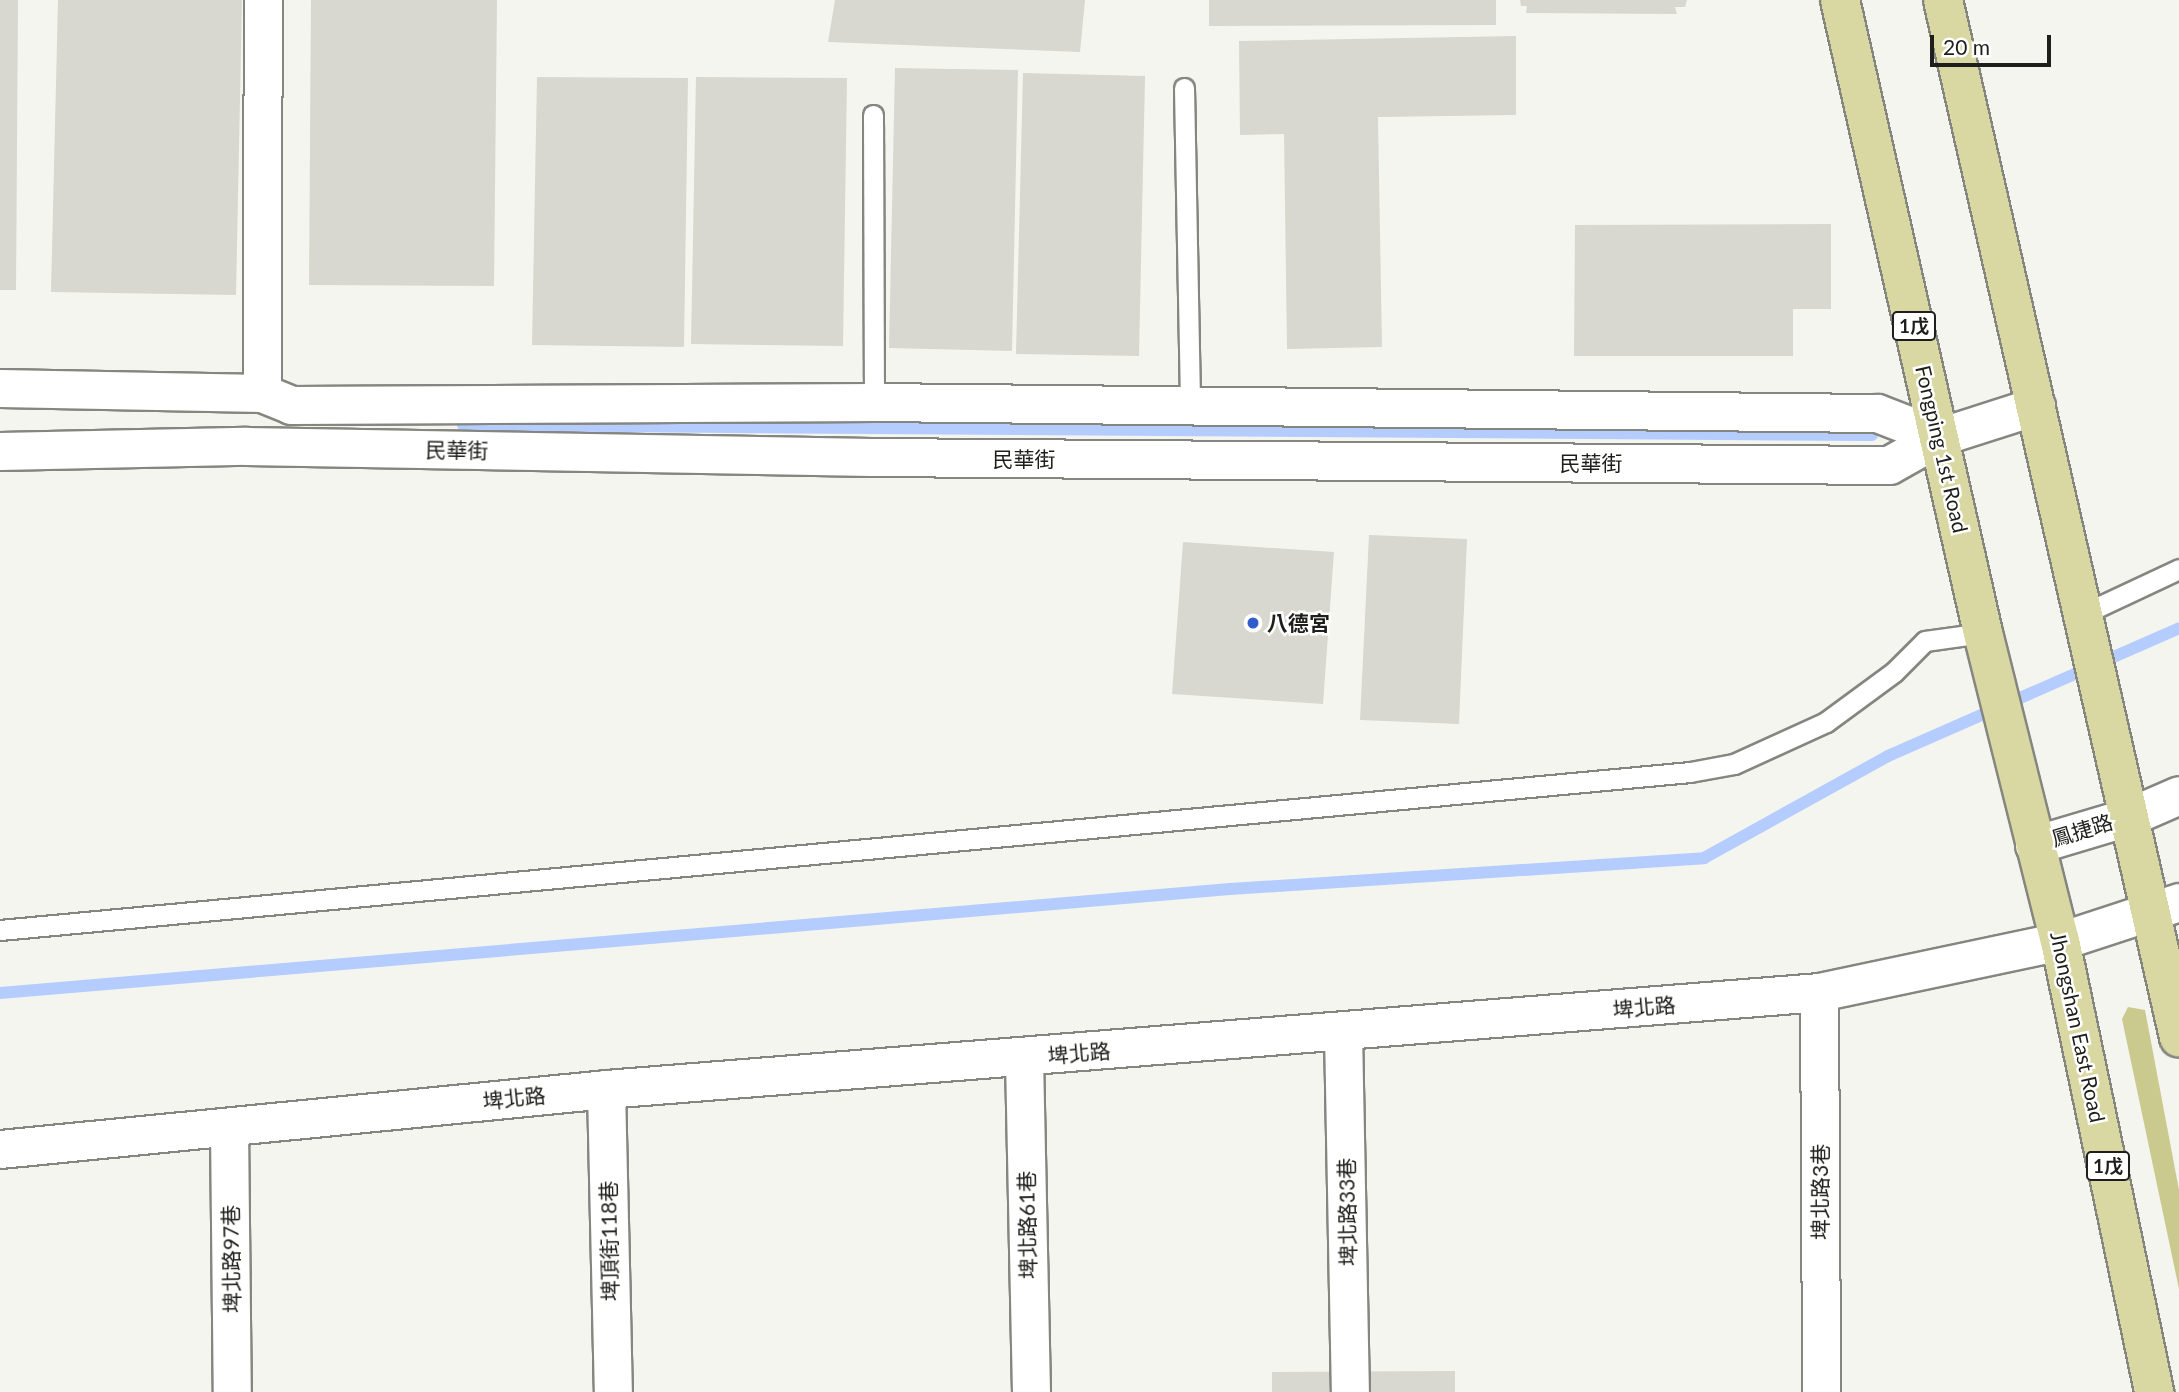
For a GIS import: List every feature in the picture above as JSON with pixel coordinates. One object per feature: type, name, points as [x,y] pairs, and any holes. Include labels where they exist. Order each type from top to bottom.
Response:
[{"type":"main road","name":"Fongping 1st Road","points":[[1840,0],[1986,642]]},
{"type":"main road","points":[[1943,0],[2131,816],[2165,909],[2179,1037]]},
{"type":"main road","name":"Jhongshan East Road","points":[[1986,642],[2034,845],[2060,941],[2154,1392]]},
{"type":"street","points":[[262,393],[263,0]]},
{"type":"street","points":[[0,388],[262,393],[291,405],[874,402],[1877,412],[1939,437]]},
{"type":"street","name":"民華街","points":[[0,451],[246,446],[886,458],[1889,465],[1939,437],[2036,405]]},
{"type":"street","name":"鳳捷路","points":[[2034,845],[2131,816],[2179,795]]},
{"type":"street","name":"埤北路","points":[[0,1149],[606,1089],[1024,1058],[1819,992],[2060,941],[2165,909]]},
{"type":"street","name":"埤北路3巷","points":[[1819,992],[1821,1392]]},
{"type":"street","name":"埤北路33巷","points":[[1343,1032],[1350,1392]]},
{"type":"street","name":"埤北路61巷","points":[[1024,1058],[1031,1392]]},
{"type":"street","name":"埤頂街118巷","points":[[606,1089],[613,1392]]},
{"type":"street","name":"埤北路97巷","points":[[229,1127],[232,1392]]},
{"type":"lane","points":[[1184,88],[1190,407]]},
{"type":"lane","points":[[873,115],[874,402]]},
{"type":"lane","points":[[2086,625],[2179,569]]},
{"type":"lane","points":[[0,930],[1690,772],[1734,764],[1826,722],[1894,672],[1925,641],[1986,642]]},
{"type":"shaded area","points":[[2128,1007],[2145,1010],[2179,1190],[2179,1289],[2122,1019]]},
{"type":"building","points":[[0,0],[18,0],[16,290],[0,290]]},
{"type":"building","points":[[58,0],[242,0],[236,295],[51,292]]},
{"type":"building","points":[[311,0],[497,0],[494,286],[309,285]]},
{"type":"building","points":[[835,0],[1085,0],[1080,52],[828,42]]},
{"type":"building","points":[[1209,0],[1496,0],[1496,25],[1209,26]]},
{"type":"building","points":[[1520,0],[1687,0],[1685,7],[1675,7],[1677,14],[1526,13],[1527,6],[1521,6]]},
{"type":"building","points":[[1516,36],[1516,115],[1378,117],[1382,347],[1287,349],[1284,134],[1240,135],[1239,41]]},
{"type":"building","points":[[895,68],[1018,70],[1012,351],[889,348]]},
{"type":"building","points":[[1023,73],[1145,76],[1139,356],[1016,354]]},
{"type":"building","points":[[537,77],[688,78],[684,347],[532,345]]},
{"type":"building","points":[[696,77],[847,78],[843,346],[691,344]]},
{"type":"building","points":[[1831,224],[1831,309],[1793,309],[1793,356],[1574,356],[1575,225]]},
{"type":"building","points":[[1369,535],[1467,539],[1459,724],[1360,720]]},
{"type":"building","name":"八德宮","points":[[1183,542],[1334,552],[1323,704],[1172,694]]},
{"type":"building","points":[[1455,1371],[1455,1392],[1272,1392],[1272,1372]]},
{"type":"waterway","points":[[463,425],[1872,435]]},
{"type":"waterway","points":[[0,993],[1230,889],[1704,858],[1888,756],[2179,628]]},
{"type":"place","name":"八德宮","points":[[1253,623]]}]
